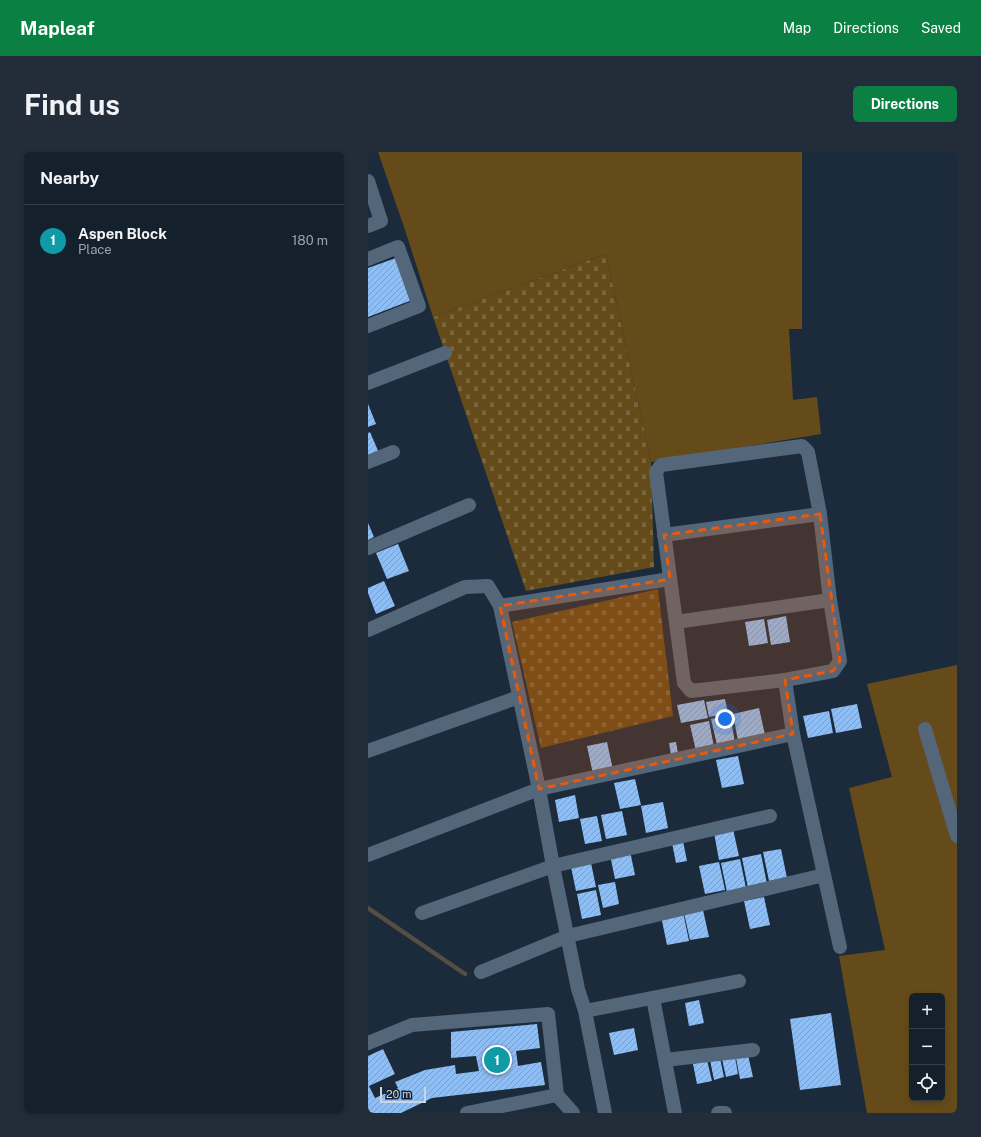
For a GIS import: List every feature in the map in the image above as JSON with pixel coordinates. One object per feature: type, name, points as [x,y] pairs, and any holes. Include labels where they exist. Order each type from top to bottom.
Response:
[{"type":"street","points":[[368,181],[381,221],[368,226]]},
{"type":"street","points":[[368,259],[398,247],[419,306],[368,326]]},
{"type":"street","points":[[368,383],[445,353]]},
{"type":"street","points":[[802,446],[808,452],[820,514],[830,600],[840,661],[834,671],[785,680],[691,691],[684,683],[664,535],[656,472],[661,465],[802,446]]},
{"type":"street","points":[[368,462],[393,452]]},
{"type":"street","points":[[368,548],[469,505]]},
{"type":"street","points":[[664,535],[820,514]]},
{"type":"street","points":[[500,606],[670,579]]},
{"type":"street","points":[[368,630],[465,587],[488,586],[500,606],[539,789],[578,989],[586,1011],[605,1113]]},
{"type":"street","points":[[676,622],[830,600]]},
{"type":"street","points":[[785,680],[792,734],[840,947]]},
{"type":"street","points":[[368,751],[519,697]]},
{"type":"street","points":[[925,729],[957,836]]},
{"type":"street","points":[[368,856],[539,789],[792,734]]},
{"type":"street","points":[[422,913],[553,866],[770,816]]},
{"type":"street","points":[[481,972],[568,936],[824,875]]},
{"type":"street","points":[[586,1011],[739,981]]},
{"type":"street","points":[[653,998],[675,1113]]},
{"type":"street","points":[[368,1043],[412,1025],[548,1014],[557,1096],[573,1113]]},
{"type":"street","points":[[665,1060],[753,1050]]},
{"type":"street","points":[[467,1113],[557,1096]]},
{"type":"street","points":[[718,1113],[725,1113]]},
{"type":"highlighted area","points":[[820,514],[840,661],[833,671],[785,680],[793,734],[539,789],[500,606],[670,579],[664,535]]},
{"type":"green space","points":[[378,152],[802,152],[802,329],[789,329],[793,400],[817,397],[821,434],[651,462],[606,254],[433,317]]},
{"type":"green space","points":[[606,254],[651,462],[654,567],[526,591],[433,317]]},
{"type":"green space","points":[[658,589],[673,716],[541,748],[512,622]]},
{"type":"green space","points":[[957,665],[957,1113],[867,1113],[839,956],[885,950],[849,788],[892,777],[867,684]]},
{"type":"building","points":[[396,258],[412,300],[368,317],[368,268]]},
{"type":"building","points":[[368,404],[376,424],[368,427]]},
{"type":"building","points":[[370,432],[379,453],[368,457],[368,433]]},
{"type":"building","points":[[368,523],[374,537],[368,540]]},
{"type":"building","points":[[398,544],[409,571],[387,579],[376,553]]},
{"type":"building","points":[[384,581],[395,606],[376,614],[368,593],[368,588]]},
{"type":"building","points":[[786,616],[790,642],[771,645],[767,620]]},
{"type":"building","points":[[764,619],[768,643],[749,646],[745,622]]},
{"type":"building","points":[[725,699],[728,713],[709,717],[706,702]]},
{"type":"building","points":[[704,700],[708,718],[681,723],[677,705]]},
{"type":"building","points":[[857,704],[862,728],[836,733],[831,709]]},
{"type":"building","points":[[759,708],[765,735],[738,741],[733,714]]},
{"type":"building","points":[[829,711],[833,733],[808,738],[803,716]]},
{"type":"building","points":[[730,715],[735,742],[717,745],[711,719]]},
{"type":"building","points":[[709,721],[714,747],[696,751],[690,725]]},
{"type":"building","points":[[607,742],[613,770],[593,774],[587,746]]},
{"type":"building","points":[[676,742],[678,753],[671,755],[669,743]]},
{"type":"building","points":[[738,756],[744,784],[722,788],[716,760]]},
{"type":"building","points":[[635,779],[641,805],[620,809],[614,783]]},
{"type":"building","points":[[575,795],[579,818],[559,822],[555,800]]},
{"type":"building","points":[[663,802],[668,828],[646,833],[641,806]]},
{"type":"building","points":[[622,811],[627,835],[606,839],[601,815]]},
{"type":"building","points":[[597,816],[602,841],[585,844],[580,819]]},
{"type":"building","points":[[733,829],[739,856],[719,860],[714,833]]},
{"type":"building","points":[[683,841],[687,861],[676,863],[672,843]]},
{"type":"building","points":[[781,849],[787,878],[769,881],[763,852]]},
{"type":"building","points":[[630,851],[635,875],[615,879],[610,855]]},
{"type":"building","points":[[761,854],[767,884],[748,888],[742,858]]},
{"type":"building","points":[[740,859],[746,888],[727,892],[721,863]]},
{"type":"building","points":[[719,862],[725,890],[705,894],[699,866]]},
{"type":"building","points":[[591,863],[596,887],[576,891],[571,867]]},
{"type":"building","points":[[615,882],[619,904],[603,908],[598,885]]},
{"type":"building","points":[[596,890],[601,915],[582,919],[577,894]]},
{"type":"building","points":[[764,897],[770,925],[750,929],[744,901]]},
{"type":"building","points":[[703,910],[709,937],[690,940],[684,913]]},
{"type":"building","points":[[683,912],[689,941],[667,945],[661,916]]},
{"type":"building","points":[[699,1000],[704,1023],[689,1026],[685,1003]]},
{"type":"building","points":[[831,1013],[841,1085],[800,1090],[790,1019]]},
{"type":"building","points":[[537,1024],[540,1048],[516,1051],[518,1066],[541,1062],[545,1085],[432,1098],[401,1113],[368,1113],[368,1056],[383,1049],[395,1074],[369,1086],[375,1098],[398,1088],[395,1082],[425,1070],[455,1065],[456,1074],[479,1071],[476,1056],[451,1058],[451,1032]]},
{"type":"building","points":[[634,1028],[638,1050],[614,1055],[609,1033]]},
{"type":"building","points":[[748,1055],[753,1077],[740,1079],[736,1058]]},
{"type":"building","points":[[735,1057],[738,1074],[726,1077],[722,1059]]},
{"type":"building","points":[[720,1058],[724,1077],[714,1080],[710,1060]]},
{"type":"building","points":[[707,1060],[712,1081],[697,1084],[693,1064]]},
{"type":"waterway","points":[[368,908],[465,974]]},
{"type":"place","name":"Aspen Block","points":[[497,1060]]}]
